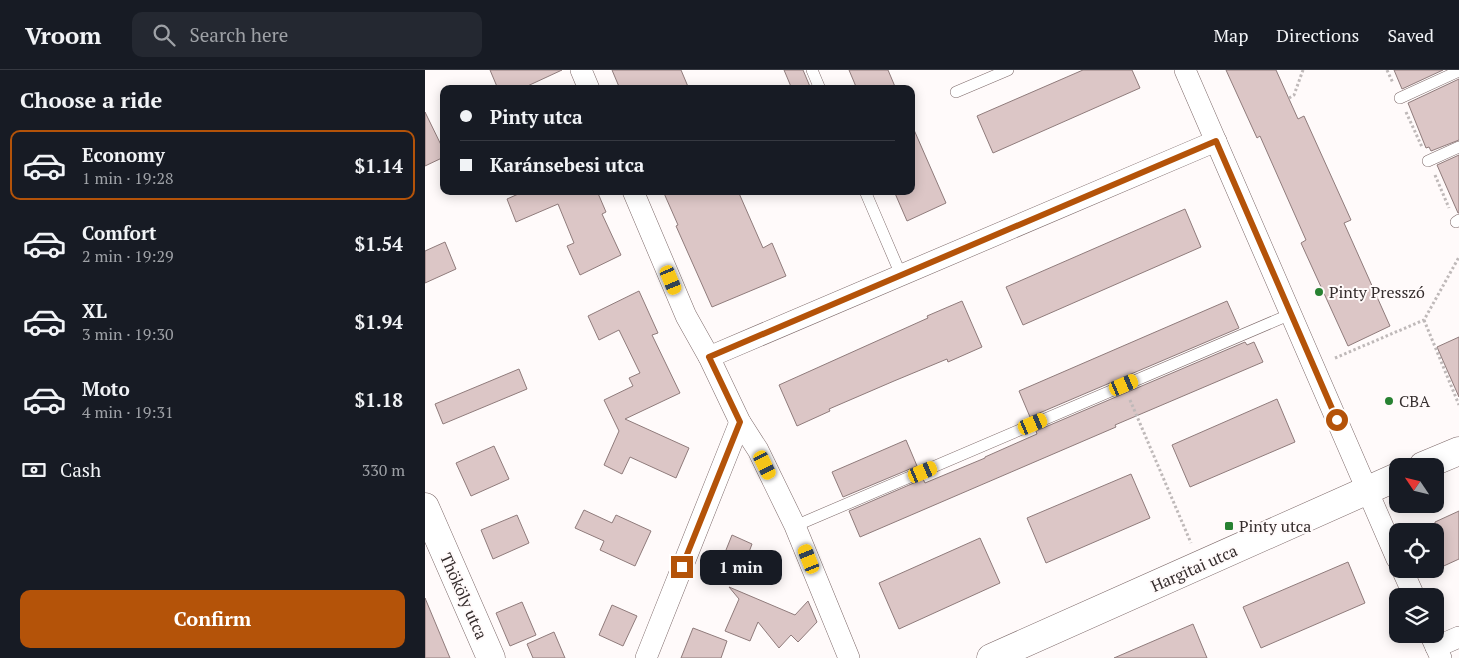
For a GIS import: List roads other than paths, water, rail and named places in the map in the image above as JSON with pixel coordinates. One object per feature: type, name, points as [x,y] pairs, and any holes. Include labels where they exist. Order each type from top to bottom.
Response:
[{"type":"street","points":[[581,70],[587,85]]},
{"type":"street","points":[[1185,70],[1389,540]]},
{"type":"street","points":[[709,357],[1216,141]]},
{"type":"street","points":[[635,195],[686,316],[709,357],[740,422],[758,450],[795,526],[849,658]]},
{"type":"street","points":[[646,658],[740,422]]},
{"type":"street","points":[[1442,458],[1459,451]]},
{"type":"street","name":"Hargitai utca","points":[[991,658],[1389,481]]},
{"type":"street","name":"Thököly utca","points":[[425,507],[491,658]]},
{"type":"street","points":[[1435,646],[1459,637]]},
{"type":"lane","points":[[812,70],[818,85]]},
{"type":"lane","points":[[956,92],[1008,70]]},
{"type":"lane","points":[[1400,98],[1459,71]]},
{"type":"lane","points":[[1428,161],[1459,147]]},
{"type":"lane","points":[[867,195],[901,275]]},
{"type":"lane","points":[[795,526],[1291,314]]},
{"type":"place","name":"Pinty Presszó","points":[[1319,292]]},
{"type":"place","name":"CBA","points":[[1389,401]]},
{"type":"place","name":"Pinty utca","points":[[1229,526]]}]
